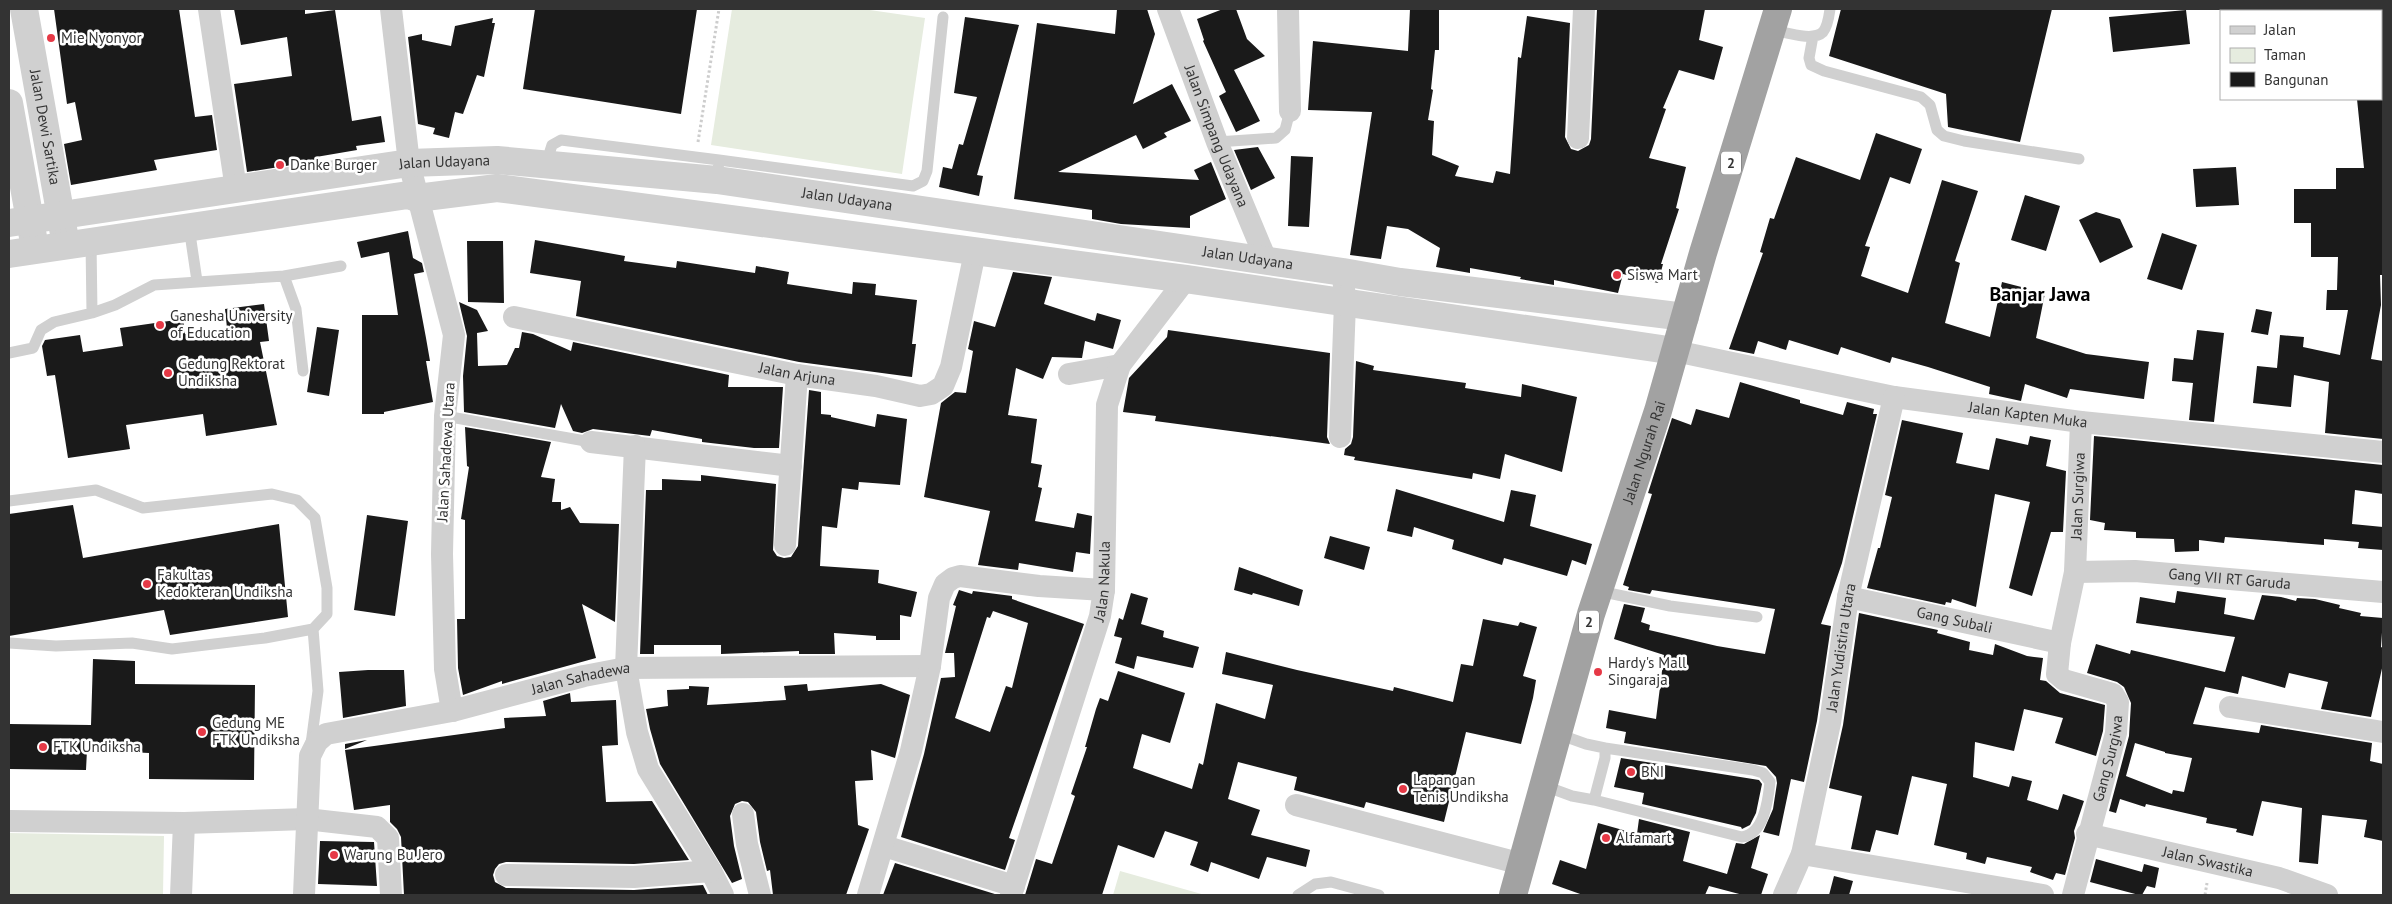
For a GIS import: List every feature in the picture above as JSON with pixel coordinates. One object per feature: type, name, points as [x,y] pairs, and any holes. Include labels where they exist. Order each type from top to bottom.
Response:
[{"type":"highway","name":"Jalan Ngurah Rai","points":[[1513,895],[1542,785],[1599,590],[1658,411],[1702,253],[1775,20]]},
{"type":"street","name":"Jalan Dewi Sartika","points":[[24,9],[60,216],[79,243]]},
{"type":"street","points":[[210,9],[236,189]]},
{"type":"street","name":"Jalan Sahadewa Utara","points":[[391,9],[409,163],[454,335],[445,416],[442,554],[445,669],[452,711]]},
{"type":"street","name":"Jalan Simpang Udayana","points":[[1168,9],[1217,142],[1267,262]]},
{"type":"street","points":[[1288,9],[1290,111]]},
{"type":"street","points":[[1578,138],[1584,9]]},
{"type":"street","name":"Jalan Dewi Sartika","points":[[9,103],[19,222],[35,250]]},
{"type":"street","name":"Jalan Udayana","points":[[19,222],[409,163],[497,160],[546,164],[718,170],[1020,224],[1267,262],[1400,282],[1685,317]]},
{"type":"street","points":[[712,216],[718,170]]},
{"type":"street","name":"Jalan Udayana","points":[[9,254],[408,195],[417,198],[497,188],[1186,279],[1675,352]]},
{"type":"street","points":[[1015,257],[1020,224]]},
{"type":"street","name":"Jalan Arjuna","points":[[514,317],[797,374],[876,386],[920,396],[931,394],[943,386],[951,368],[975,252]]},
{"type":"street","points":[[1340,437],[1345,303],[1343,272]]},
{"type":"street","name":"Jalan Nakula","points":[[1013,891],[1097,624],[1104,590],[1107,405],[1120,365],[1186,279]]},
{"type":"street","name":"Jalan Kapten Muka","points":[[1675,352],[1894,397],[2081,422],[2383,452]]},
{"type":"street","points":[[1069,374],[1120,365]]},
{"type":"street","points":[[785,545],[797,374]]},
{"type":"street","name":"Jalan Yudistira Utara","points":[[1784,895],[1802,854],[1830,723],[1848,597],[1894,397]]},
{"type":"street","name":"Jalan Surgiwa","points":[[2075,572],[2081,422]]},
{"type":"street","points":[[591,442],[791,466]]},
{"type":"street","points":[[635,446],[626,668],[637,732],[648,769],[711,871],[723,895]]},
{"type":"street","name":"Gang VII RT Garuda","points":[[2075,572],[2135,571],[2383,592]]},
{"type":"street","name":"Gang Surgiwa","points":[[2073,895],[2116,733],[2118,702],[2113,694],[2064,680],[2057,674],[2060,643],[2075,572]]},
{"type":"street","points":[[868,895],[911,751],[930,666],[939,598],[945,584],[952,578],[960,576],[1039,586],[1104,590]]},
{"type":"street","name":"Gang Subali","points":[[1848,597],[2060,643]]},
{"type":"street","name":"Jalan Sahadewa","points":[[310,756],[318,742],[326,734],[452,711],[584,676],[626,668],[930,666]]},
{"type":"street","points":[[2230,707],[2383,732]]},
{"type":"street","points":[[304,895],[310,756]]},
{"type":"street","points":[[1296,805],[1522,864]]},
{"type":"street","points":[[743,814],[746,844],[760,895]]},
{"type":"street","points":[[9,820],[184,823],[306,819],[377,827],[388,838],[391,895]]},
{"type":"street","points":[[182,895],[184,823]]},
{"type":"street","name":"Jalan Swastika","points":[[2088,834],[2279,878],[2327,895]]},
{"type":"street","points":[[884,846],[1013,891]]},
{"type":"street","points":[[1802,854],[2043,895]]},
{"type":"street","points":[[506,875],[635,886],[711,871]]},
{"type":"lane","points":[[1775,20],[1813,36],[1822,33],[1830,9]]},
{"type":"lane","points":[[718,170],[913,186],[923,180],[927,172],[943,17]]},
{"type":"lane","points":[[1813,36],[1809,58],[1811,64],[1824,71],[1921,97],[1930,105],[1937,130],[1944,136],[1964,141],[2080,159]]},
{"type":"lane","points":[[1217,142],[1276,138],[1285,130],[1290,111]]},
{"type":"lane","points":[[189,227],[197,281]]},
{"type":"lane","points":[[79,243],[92,313]]},
{"type":"lane","points":[[9,353],[33,348],[41,330],[54,322],[92,313],[115,305],[154,284],[284,276],[341,266]]},
{"type":"lane","points":[[284,276],[296,309],[303,371]]},
{"type":"lane","points":[[445,416],[591,442]]},
{"type":"lane","points":[[9,501],[96,490],[143,508],[272,494],[297,500],[315,518],[327,588],[327,614],[313,629],[265,638],[172,649],[132,644],[56,646],[9,643]]},
{"type":"lane","points":[[1599,590],[1670,606],[1757,617]]},
{"type":"lane","points":[[310,756],[318,691],[313,629]]},
{"type":"lane","points":[[1542,785],[1572,796],[1742,837],[1751,836],[1757,831],[1769,798],[1770,782],[1763,773],[1605,748],[1557,734]]},
{"type":"lane","points":[[1594,800],[1606,758],[1605,748]]},
{"type":"lane","points":[[1298,895],[1315,884],[1331,882],[1379,895]]},
{"type":"path","points":[[698,138],[719,9]]},
{"type":"green space","points":[[732,9],[863,9],[925,18],[902,174],[711,145]]},
{"type":"green space","points":[[9,833],[164,836],[163,895],[9,895]]},
{"type":"green space","points":[[1120,871],[1205,895],[1113,895]]},
{"type":"building","points":[[54,9],[179,9],[195,117],[212,115],[217,150],[154,160],[157,170],[71,185],[64,144],[82,140],[75,102],[67,104]]},
{"type":"building","points":[[234,9],[305,9],[305,14],[335,10],[352,121],[381,116],[385,142],[356,146],[357,150],[316,157],[317,161],[247,172],[234,84],[292,76],[287,37],[241,45]]},
{"type":"building","points":[[535,9],[697,9],[681,114],[523,89]]},
{"type":"building","points":[[1117,9],[1147,9],[1155,34],[1133,104],[1172,84],[1191,121],[1164,133],[1167,137],[1143,149],[1136,135],[1058,172],[1199,180],[1194,170],[1211,162],[1226,199],[1190,216],[1190,228],[1121,224],[1092,219],[1092,210],[1014,199],[1037,23],[1115,34]]},
{"type":"building","points":[[1223,9],[1236,9],[1247,39],[1265,56],[1234,70],[1260,121],[1236,132],[1219,96],[1226,92],[1203,41],[1197,19]]},
{"type":"building","points":[[1410,9],[1439,9],[1439,50],[1435,50],[1431,89],[1433,90],[1428,120],[1434,121],[1432,155],[1459,166],[1455,176],[1493,183],[1496,171],[1510,174],[1518,57],[1521,58],[1527,16],[1570,23],[1565,137],[1571,149],[1578,151],[1589,145],[1591,139],[1597,9],[1705,9],[1699,40],[1723,47],[1714,80],[1679,70],[1663,108],[1666,109],[1649,158],[1686,167],[1676,208],[1679,209],[1661,264],[1663,264],[1658,283],[1623,274],[1618,293],[1554,280],[1554,285],[1470,268],[1470,273],[1436,267],[1440,248],[1408,229],[1387,226],[1381,259],[1350,255],[1372,112],[1308,110],[1313,41],[1408,51]]},
{"type":"building","points":[[1841,9],[2052,9],[2020,142],[1948,127],[1946,94],[1829,56]]},
{"type":"building","points":[[2186,10],[2190,44],[2113,52],[2109,17]]},
{"type":"building","points":[[965,17],[1019,25],[977,175],[983,176],[979,196],[939,187],[943,167],[952,169],[959,144],[963,145],[977,97],[954,93]]},
{"type":"building","points":[[493,18],[492,23],[495,23],[484,77],[477,75],[463,114],[455,112],[449,138],[433,134],[435,128],[418,124],[408,37],[422,34],[422,40],[451,46],[455,26]]},
{"type":"building","points":[[2383,99],[2383,275],[2380,275],[2381,305],[2371,359],[2383,361],[2383,439],[2325,433],[2329,382],[2294,375],[2291,407],[2253,403],[2257,366],[2277,368],[2280,335],[2304,337],[2303,347],[2340,355],[2348,310],[2326,310],[2327,290],[2337,290],[2338,257],[2311,257],[2311,223],[2294,223],[2294,189],[2336,189],[2336,168],[2364,168],[2357,100]]},
{"type":"building","points":[[1876,133],[1922,149],[1910,184],[1890,177],[1865,246],[1870,247],[1861,276],[1908,293],[1942,180],[1978,191],[1955,261],[1960,263],[1945,323],[1990,337],[2002,282],[2045,293],[2036,338],[2086,354],[2149,362],[2144,399],[2070,389],[2067,398],[2025,384],[2021,401],[1989,394],[1990,387],[1928,367],[1892,357],[1890,363],[1841,347],[1838,355],[1789,340],[1786,350],[1758,341],[1754,354],[1729,349],[1763,253],[1760,252],[1770,218],[1774,219],[1796,157],[1860,180]]},
{"type":"building","points":[[1258,147],[1275,178],[1251,190],[1234,150]]},
{"type":"building","points":[[1291,156],[1313,157],[1309,227],[1288,226]]},
{"type":"building","points":[[2236,167],[2239,205],[2196,207],[2193,169]]},
{"type":"building","points":[[2025,195],[2060,206],[2046,251],[2011,240]]},
{"type":"building","points":[[2096,212],[2120,219],[2133,247],[2100,263],[2079,220]]},
{"type":"building","points":[[408,231],[413,258],[422,263],[424,272],[414,274],[430,361],[426,361],[433,402],[384,412],[384,414],[362,414],[362,315],[398,315],[389,252],[361,258],[357,242]]},
{"type":"building","points":[[2162,233],[2197,245],[2182,290],[2147,279]]},
{"type":"building","points":[[535,240],[625,256],[624,261],[676,268],[677,261],[755,273],[756,266],[789,272],[787,284],[852,294],[853,282],[876,284],[875,295],[917,300],[912,344],[916,344],[912,377],[799,362],[576,316],[581,281],[530,273]]},
{"type":"building","points":[[467,241],[503,241],[504,303],[468,302]]},
{"type":"building","points":[[1013,272],[1052,277],[1044,304],[1095,321],[1097,313],[1121,320],[1113,349],[1085,341],[1082,358],[1052,357],[1043,379],[1016,368],[1008,415],[1037,419],[1031,463],[1042,465],[1038,487],[1042,488],[1035,521],[1074,528],[1077,513],[1092,516],[1090,554],[1076,552],[1073,572],[1019,563],[1018,570],[978,565],[990,511],[924,497],[941,403],[955,392],[966,393],[973,351],[968,349],[974,321],[995,327]]},
{"type":"building","points":[[459,302],[477,310],[488,331],[477,333],[478,366],[507,365],[515,348],[519,348],[522,332],[533,334],[571,351],[573,342],[729,375],[728,387],[783,387],[779,448],[754,448],[702,442],[702,439],[652,430],[650,436],[593,429],[582,433],[573,431],[561,404],[555,428],[464,412],[463,376],[467,336]]},
{"type":"building","points":[[264,304],[269,341],[260,342],[277,425],[206,436],[203,414],[126,425],[130,449],[68,458],[55,375],[47,376],[42,346],[45,340],[80,335],[83,352],[123,346],[120,328],[183,319],[185,334],[227,328],[225,309]]},
{"type":"building","points":[[2256,309],[2272,312],[2268,335],[2251,332]]},
{"type":"building","points":[[317,327],[339,330],[329,396],[307,392]]},
{"type":"building","points":[[1168,330],[1330,353],[1327,437],[1330,444],[1155,421],[1156,416],[1123,412],[1129,378],[1167,337]]},
{"type":"building","points":[[2197,330],[2224,333],[2214,422],[2189,420],[2193,383],[2172,381],[2174,358],[2193,360]]},
{"type":"building","points":[[1356,361],[1374,366],[1373,370],[1466,383],[1465,388],[1521,397],[1522,384],[1577,397],[1562,472],[1505,454],[1500,479],[1473,473],[1472,479],[1354,460],[1355,457],[1344,455],[1345,449],[1351,444],[1353,437]]},
{"type":"building","points":[[1740,382],[1800,400],[1800,403],[1843,415],[1847,402],[1874,409],[1873,414],[1877,414],[1842,563],[1821,624],[1831,626],[1817,721],[1804,782],[1791,779],[1779,836],[1763,832],[1773,809],[1777,783],[1776,777],[1766,766],[1624,743],[1626,732],[1606,728],[1609,710],[1656,719],[1664,655],[1614,639],[1624,604],[1645,608],[1641,622],[1650,625],[1649,630],[1717,646],[1765,654],[1775,609],[1652,590],[1650,594],[1628,590],[1629,587],[1623,585],[1652,494],[1648,493],[1672,418],[1691,425],[1696,409],[1729,418]]},
{"type":"building","points":[[809,390],[821,392],[821,414],[831,415],[831,417],[875,427],[877,414],[907,419],[900,485],[859,482],[858,490],[842,488],[837,528],[822,526],[820,566],[879,570],[878,583],[917,592],[911,617],[900,615],[900,640],[876,640],[876,636],[834,633],[835,654],[799,654],[799,651],[721,654],[721,645],[654,645],[654,654],[640,654],[646,490],[662,490],[662,479],[701,481],[701,475],[776,484],[773,550],[777,556],[791,557],[798,546]]},
{"type":"building","points":[[1902,420],[1963,433],[1956,463],[1989,470],[1996,438],[2028,445],[2030,436],[2051,440],[2046,466],[2066,471],[2063,532],[2051,532],[2032,596],[2009,588],[2030,502],[1995,494],[1976,607],[1952,599],[1951,603],[1946,602],[1945,605],[1867,588],[1878,548],[1880,548],[1892,497],[1885,495]]},
{"type":"building","points":[[465,427],[551,442],[541,477],[555,479],[552,502],[561,502],[561,510],[570,507],[580,523],[619,524],[615,622],[582,604],[596,658],[502,684],[502,681],[463,695],[458,668],[457,619],[465,619],[465,520],[461,519],[469,467],[467,466]]},
{"type":"building","points":[[2094,436],[2383,465],[2383,494],[2355,490],[2352,524],[2383,527],[2383,550],[2358,548],[2359,542],[2324,539],[2324,545],[2225,537],[2224,543],[2199,540],[2199,551],[2175,552],[2174,539],[2136,538],[2136,532],[2104,530],[2105,523],[2090,520]]},
{"type":"building","points":[[1396,489],[1504,522],[1511,490],[1536,495],[1530,526],[1592,544],[1586,565],[1572,560],[1567,576],[1504,558],[1502,565],[1452,549],[1454,540],[1414,527],[1412,537],[1387,531]]},
{"type":"building","name":"Fakultas Kedokteran Undiksha","points":[[73,505],[83,558],[279,524],[288,617],[170,635],[164,610],[9,636],[9,514]]},
{"type":"building","points":[[367,515],[408,521],[395,616],[354,610]]},
{"type":"building","points":[[1330,536],[1370,547],[1364,570],[1324,558]]},
{"type":"building","points":[[1239,567],[1303,590],[1299,606],[1253,593],[1252,595],[1234,590]]},
{"type":"building","points":[[959,590],[972,594],[973,591],[1012,596],[1012,599],[1084,624],[1009,838],[1015,840],[1005,870],[901,837],[924,754],[941,678],[955,677],[954,653],[945,653],[956,606],[953,605]],"holes":[[[993,611],[1028,623],[1012,688],[1006,686],[990,732],[955,718],[987,617],[990,618]]]},
{"type":"building","points":[[2177,591],[2226,598],[2224,614],[2254,620],[2262,595],[2296,601],[2297,598],[2315,599],[2340,605],[2339,608],[2361,613],[2360,616],[2383,618],[2381,647],[2383,648],[2383,664],[2371,717],[2321,709],[2328,682],[2289,673],[2285,688],[2242,676],[2238,694],[2205,687],[2193,724],[2259,733],[2261,725],[2372,743],[2370,761],[2383,764],[2383,841],[2364,837],[2367,820],[2322,815],[2318,864],[2299,862],[2302,808],[2262,801],[2253,836],[2236,832],[2237,829],[2206,823],[2207,818],[2146,804],[2145,807],[2120,799],[2116,813],[2109,811],[2129,736],[2131,703],[2124,687],[2117,682],[2087,673],[2096,644],[2130,654],[2131,650],[2225,672],[2235,637],[2136,623],[2140,597],[2175,603]],"holes":[[[2135,743],[2192,758],[2184,792],[2173,790],[2172,794],[2126,776]]]},
{"type":"building","points":[[1131,593],[1148,598],[1141,624],[1164,631],[1163,637],[1199,647],[1193,668],[1137,656],[1134,669],[1115,663],[1122,638],[1114,636],[1119,618],[1123,620]]},
{"type":"building","points":[[1859,613],[1938,630],[1937,633],[1970,642],[1969,650],[1993,655],[1995,644],[2027,656],[2043,658],[2040,680],[2046,681],[2060,693],[2105,705],[2103,731],[2096,756],[2055,743],[2063,718],[2024,709],[2014,751],[1975,742],[1973,777],[2009,787],[2012,776],[2032,781],[2027,800],[2058,810],[2063,794],[2084,801],[2074,831],[2075,838],[2065,875],[2056,873],[2053,880],[2030,872],[2032,867],[1987,857],[1985,864],[1966,859],[1967,853],[1934,845],[1947,784],[1912,776],[1898,835],[1876,830],[1870,852],[1851,849],[1862,796],[1829,788],[1843,725]]},
{"type":"building","points":[[1483,619],[1518,626],[1520,622],[1537,627],[1523,676],[1536,680],[1533,698],[1521,744],[1466,732],[1444,822],[1366,802],[1364,808],[1294,790],[1297,777],[1238,762],[1228,799],[1260,810],[1251,835],[1310,850],[1306,867],[1267,857],[1259,879],[1211,862],[1208,872],[1190,865],[1198,842],[1165,831],[1154,858],[1118,845],[1102,895],[1025,895],[1036,859],[1052,864],[1075,796],[1071,794],[1087,747],[1085,747],[1096,709],[1100,698],[1108,701],[1118,671],[1185,693],[1170,743],[1142,734],[1133,768],[1192,789],[1199,763],[1203,765],[1216,703],[1265,719],[1273,685],[1222,674],[1226,652],[1297,670],[1393,691],[1394,687],[1453,702],[1461,664],[1473,666]]},
{"type":"building","points":[[93,659],[135,661],[135,684],[255,685],[254,780],[149,779],[149,753],[87,750],[86,770],[9,769],[9,724],[91,725]]},
{"type":"building","points":[[404,670],[406,706],[343,718],[339,672]]},
{"type":"building","points":[[807,684],[808,691],[881,684],[910,695],[895,758],[871,750],[873,780],[855,781],[858,825],[869,829],[846,895],[773,895],[770,870],[767,871],[760,842],[756,812],[748,802],[742,801],[735,804],[730,816],[734,846],[742,879],[732,883],[660,764],[646,709],[668,706],[667,690],[689,689],[689,686],[709,687],[707,705],[786,700],[784,686]]},
{"type":"building","points":[[570,693],[571,702],[616,700],[618,745],[602,746],[606,802],[652,801],[689,860],[634,864],[506,862],[499,864],[495,869],[493,875],[495,882],[506,888],[634,890],[703,885],[708,895],[404,895],[401,837],[397,829],[390,822],[390,805],[354,810],[345,750],[505,728],[504,718],[546,716],[543,701]]},
{"type":"building","points":[[367,740],[345,749],[345,744]]},
{"type":"building","points":[[1621,758],[1759,780],[1762,784],[1756,813],[1750,825],[1742,829],[1741,827],[1642,804],[1644,793],[1614,787]]},
{"type":"building","points":[[1639,819],[1690,832],[1683,861],[1727,874],[1736,843],[1744,844],[1760,835],[1751,868],[1768,874],[1761,895],[1743,895],[1709,886],[1705,895],[1583,895],[1552,884],[1560,860],[1586,869],[1598,823],[1637,834]]},
{"type":"building","points":[[320,841],[374,842],[377,886],[318,884]]},
{"type":"building","points":[[2096,859],[2142,872],[2144,864],[2159,868],[2155,888],[2147,886],[2142,895],[2139,895],[2090,882]]},
{"type":"building","points":[[895,863],[998,895],[883,895]]},
{"type":"building","points":[[1834,876],[1853,881],[1849,895],[1829,895]]},
{"type":"place","name":"Mie Nyonyor","points":[[51,38]]},
{"type":"place","name":"Danke Burger","points":[[280,165]]},
{"type":"place","name":"Siswa Mart","points":[[1617,275]]},
{"type":"place","name":"Ganesha University of Education","points":[[160,325]]},
{"type":"place","name":"Gedung Rektorat Undiksha","points":[[168,373]]},
{"type":"place","name":"Fakultas Kedokteran Undiksha","points":[[147,584]]},
{"type":"place","name":"Hardy's Mall Singaraja","points":[[1598,672]]},
{"type":"place","name":"Gedung ME FTK Undiksha","points":[[202,732]]},
{"type":"place","name":"FTK Undiksha","points":[[43,747]]},
{"type":"place","name":"BNI","points":[[1631,772]]},
{"type":"place","name":"Lapangan Tenis Undiksha","points":[[1403,789]]},
{"type":"place","name":"Alfamart","points":[[1606,838]]},
{"type":"place","name":"Warung Bu Jero","points":[[334,855]]},
{"type":"district","name":"Banjar Jawa","points":[[2040,294]]}]
